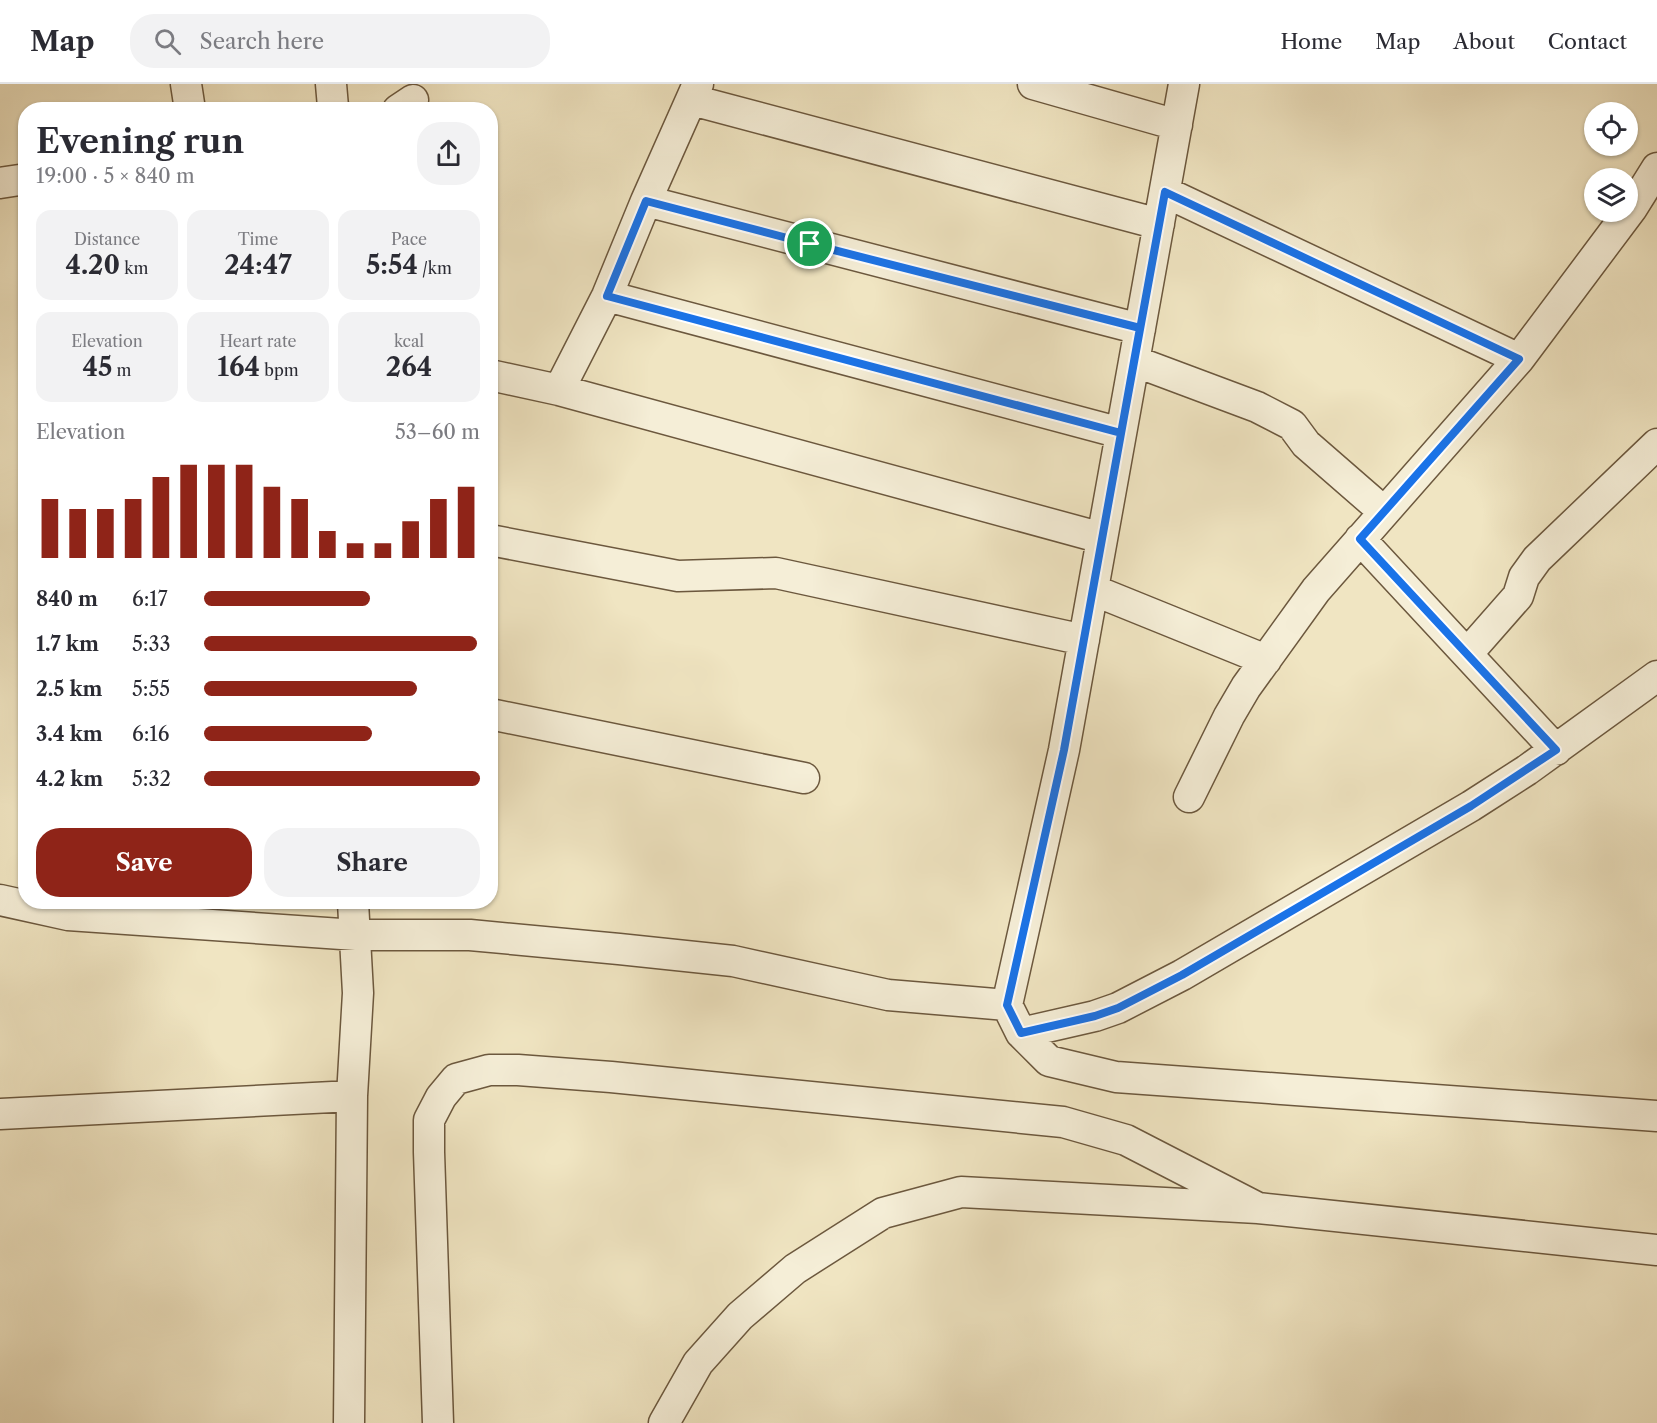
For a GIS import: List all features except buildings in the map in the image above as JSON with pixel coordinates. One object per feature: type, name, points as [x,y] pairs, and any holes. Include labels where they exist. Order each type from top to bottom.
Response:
[{"type":"street","points":[[186,84],[188,102]]},
{"type":"street","points":[[331,84],[333,102]]},
{"type":"street","points":[[1033,84],[1177,125]]},
{"type":"street","points":[[1184,84],[1064,750],[1007,1005],[1021,1033],[1049,1061],[1116,1077],[1657,1116]]},
{"type":"street","points":[[560,390],[607,296],[646,201],[695,92],[1159,224]]},
{"type":"street","points":[[1189,797],[1246,687],[1316,590],[1383,511],[1519,359],[1632,208],[1657,168]]},
{"type":"street","points":[[0,183],[18,180]]},
{"type":"street","points":[[1165,192],[1519,359]]},
{"type":"street","points":[[646,201],[1140,328]]},
{"type":"street","points":[[607,296],[1121,433]]},
{"type":"street","points":[[1134,361],[1257,407],[1292,425],[1306,444],[1383,511]]},
{"type":"street","points":[[498,377],[560,390],[1102,538]]},
{"type":"street","points":[[1467,654],[1518,596],[1524,577],[1538,559],[1657,444]]},
{"type":"street","points":[[1360,539],[1556,750]]},
{"type":"street","points":[[498,542],[678,576],[776,573],[1084,640]]},
{"type":"street","points":[[1093,590],[1266,660]]},
{"type":"street","points":[[1021,1033],[1095,1016],[1118,1008],[1182,975],[1471,806],[1556,750],[1657,676]]},
{"type":"street","points":[[498,716],[804,778]]},
{"type":"street","points":[[0,900],[18,904]]},
{"type":"street","points":[[41,909],[68,915],[356,935],[470,935],[665,954],[733,961],[888,995],[1007,1005]]},
{"type":"street","points":[[350,1423],[352,1096],[358,993],[353,909]]},
{"type":"street","points":[[438,1423],[429,1120],[441,1096],[456,1080],[489,1070],[611,1077],[1063,1122],[1126,1140],[1258,1208]]},
{"type":"street","points":[[0,1114],[352,1096]]},
{"type":"street","points":[[664,1423],[698,1363],[740,1316],[795,1269],[883,1213],[961,1192],[1258,1208],[1657,1250]]},
{"type":"route","points":[[810,244],[646,201],[607,296],[1121,433],[1140,328],[1155,245],[1165,192],[1519,359],[1360,539],[1556,750],[1471,806],[1182,975],[1137,996],[1118,1008],[1095,1016],[1021,1033],[1007,1005],[1064,750],[1140,328],[810,244]]}]
